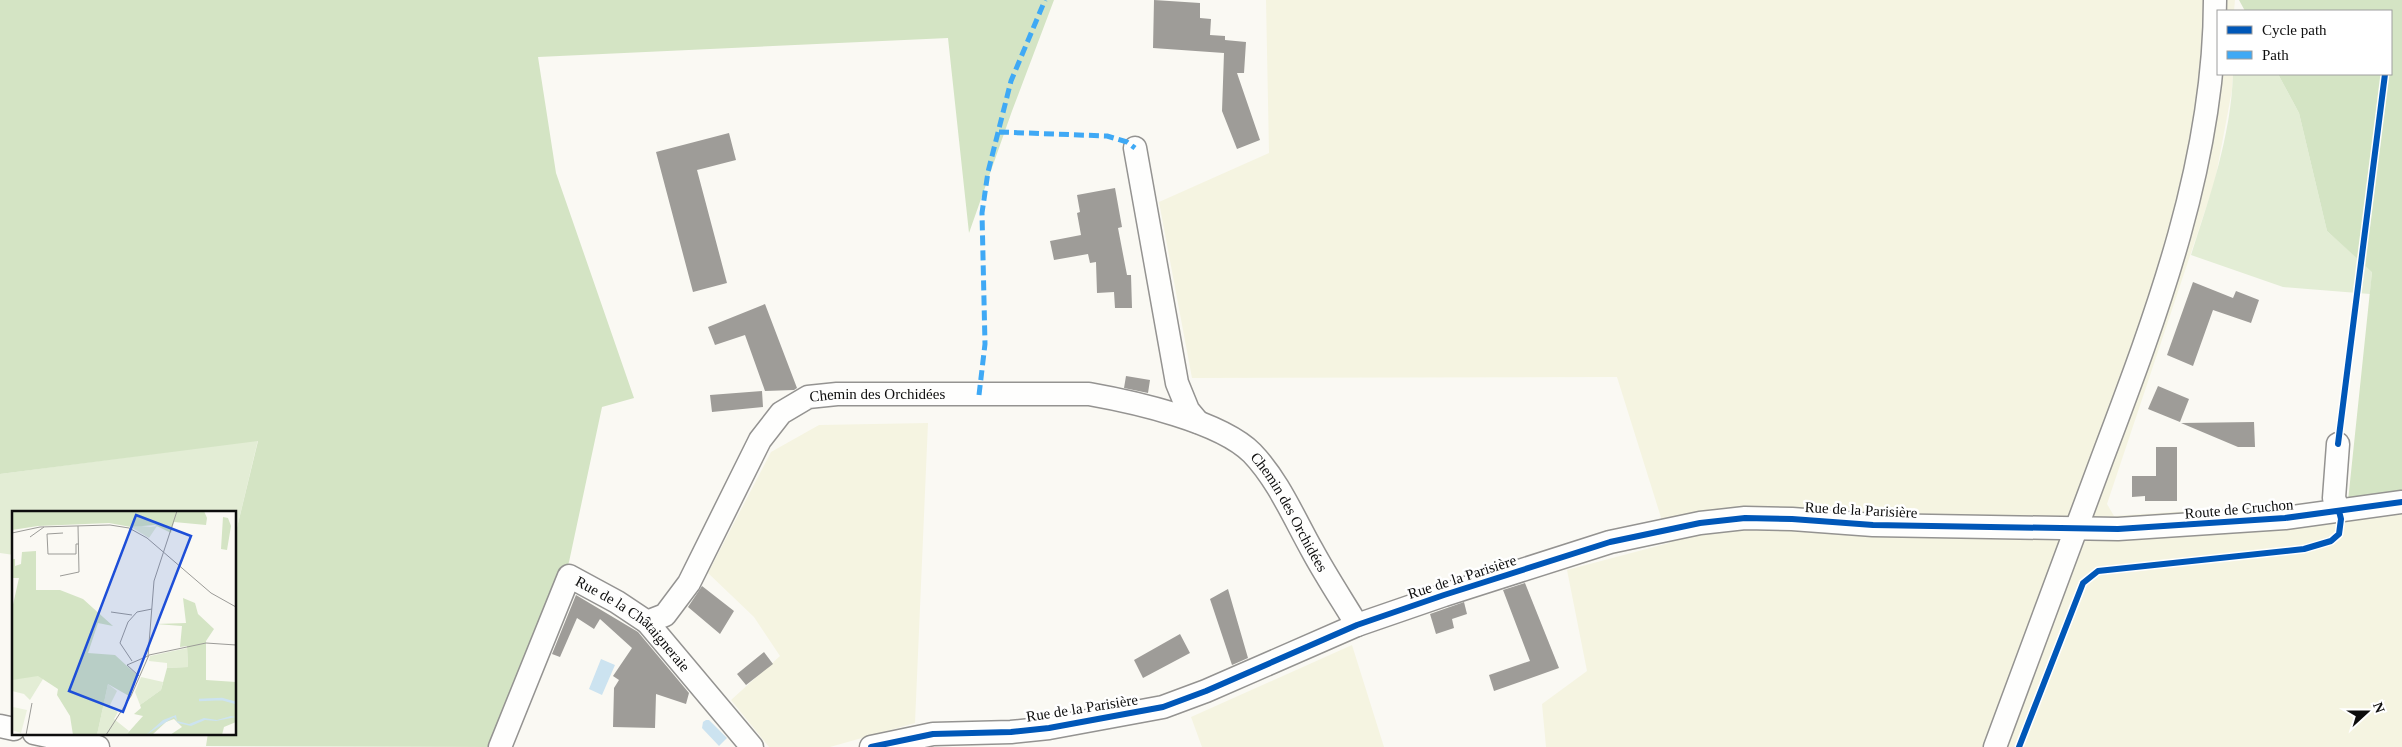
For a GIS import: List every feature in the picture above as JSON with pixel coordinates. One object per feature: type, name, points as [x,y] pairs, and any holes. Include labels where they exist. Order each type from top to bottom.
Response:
[{"type":"street","points":[[1995,747],[2139,362],[2190,199],[2204,136],[2211,77],[2215,0]]},
{"type":"street","points":[[1135,148],[1178,383],[1188,410],[1198,422]]},
{"type":"street","name":"Chemin des Orchidées","points":[[647,622],[665,615],[690,583],[760,440],[781,413],[808,397],[837,394],[1090,394],[1129,402],[1198,422],[1221,433],[1252,453],[1278,490],[1316,558],[1357,625]]},
{"type":"street","points":[[2338,444],[2334,498],[2339,512]]},
{"type":"street","name":"Route de Cruchon","points":[[2076,528],[2118,529],[2198,525],[2339,512],[2402,502]]},
{"type":"street","name":"Rue de la Parisière","points":[[871,747],[934,734],[1011,732],[1049,728],[1118,717],[1163,707],[1206,691],[1357,625],[1610,542],[1700,523],[1745,518],[1792,519],[1873,525],[2076,528]]},
{"type":"street","name":"Rue de la Châtaigneraie","points":[[500,747],[569,576],[617,602],[647,622],[752,747]]},
{"type":"street","points":[[39,734],[98,747]]},
{"type":"green space","points":[[0,0],[1054,0],[969,233],[948,38],[538,57],[556,173],[634,398],[602,407],[569,562],[492,747],[206,746],[208,734],[236,734],[236,532],[258,441],[0,474]]},
{"type":"green space","points":[[1266,0],[2235,0],[2234,10],[2217,10],[2217,75],[2233,75],[2232,90],[2215,181],[2107,504],[2114,516],[2402,497],[2402,747],[1546,747],[1542,704],[1587,671],[1567,570],[1669,543],[1617,377],[1192,378],[1159,202],[1269,153]]},
{"type":"green space","points":[[2239,0],[2402,0],[2402,497],[2348,501],[2372,272],[2327,231],[2299,113],[2279,75],[2392,75],[2392,10],[2244,10]]},
{"type":"green space","points":[[2233,75],[2279,75],[2299,113],[2327,231],[2372,271],[2370,294],[2283,287],[2191,255],[2224,143]]},
{"type":"green space","points":[[928,423],[915,723],[830,747],[769,747],[731,700],[780,656],[754,617],[708,573],[771,452],[819,425]]},
{"type":"green space","points":[[258,440],[236,532],[236,511],[12,511],[12,555],[0,553],[0,474]]},
{"type":"green space","points":[[1352,645],[1384,747],[1202,747],[1191,717]]},
{"type":"water","points":[[601,659],[615,665],[602,695],[589,689]]},
{"type":"water","points":[[709,720],[727,738],[719,746],[702,728],[703,722]]},
{"type":"building","points":[[1154,0],[1200,3],[1200,18],[1211,19],[1210,35],[1225,36],[1225,40],[1246,42],[1244,73],[1237,73],[1260,140],[1237,149],[1222,111],[1224,53],[1153,48]]},
{"type":"building","points":[[729,133],[736,160],[697,170],[727,283],[693,292],[656,152]]},
{"type":"building","points":[[1115,188],[1122,227],[1118,228],[1127,275],[1131,275],[1132,308],[1115,308],[1114,292],[1097,293],[1096,262],[1090,263],[1088,254],[1054,260],[1050,241],[1081,235],[1077,213],[1080,212],[1077,195]]},
{"type":"building","points":[[2193,282],[2233,298],[2236,291],[2259,300],[2251,323],[2213,310],[2193,366],[2167,355]]},
{"type":"building","points":[[765,304],[797,388],[794,390],[765,391],[745,335],[715,345],[708,327]]},
{"type":"building","points":[[1126,376],[1150,380],[1148,393],[1124,388]]},
{"type":"building","points":[[2158,386],[2189,399],[2180,422],[2148,409]]},
{"type":"building","points":[[762,391],[763,407],[712,412],[710,395]]},
{"type":"building","points":[[2254,422],[2255,447],[2238,447],[2181,423]]},
{"type":"building","points":[[2156,447],[2177,447],[2177,501],[2145,501],[2145,496],[2132,497],[2132,476],[2156,476]]},
{"type":"building","points":[[1525,583],[1559,668],[1494,691],[1489,675],[1530,661],[1503,590]]},
{"type":"building","points":[[702,586],[734,611],[720,634],[688,607]]},
{"type":"building","points":[[1228,589],[1248,658],[1232,665],[1210,599]]},
{"type":"building","points":[[576,595],[638,632],[689,693],[686,704],[656,694],[655,728],[613,727],[614,688],[619,680],[613,676],[632,648],[600,619],[594,629],[577,618],[560,657],[552,654]]},
{"type":"building","points":[[1464,602],[1467,614],[1452,619],[1454,628],[1436,634],[1430,614]]},
{"type":"building","points":[[1180,634],[1190,653],[1143,678],[1134,660]]},
{"type":"building","points":[[764,652],[773,664],[746,685],[737,674]]},
{"type":"marked path","points":[[979,395],[985,344],[982,213],[988,172],[1011,81],[1045,0]]},
{"type":"marked path","points":[[999,132],[1107,136],[1127,142],[1135,148]]},
{"type":"cycle path","points":[[2338,444],[2385,75]]},
{"type":"cycle path","points":[[871,747],[933,734],[1011,732],[1049,728],[1163,707],[1206,691],[1357,625],[1444,595],[1610,542],[1700,523],[1745,518],[1792,519],[1873,525],[2118,529],[2285,518],[2402,502]]},
{"type":"cycle path","points":[[2019,747],[2083,583],[2098,571],[2304,549],[2331,541],[2339,534],[2341,519],[2339,511]]}]
